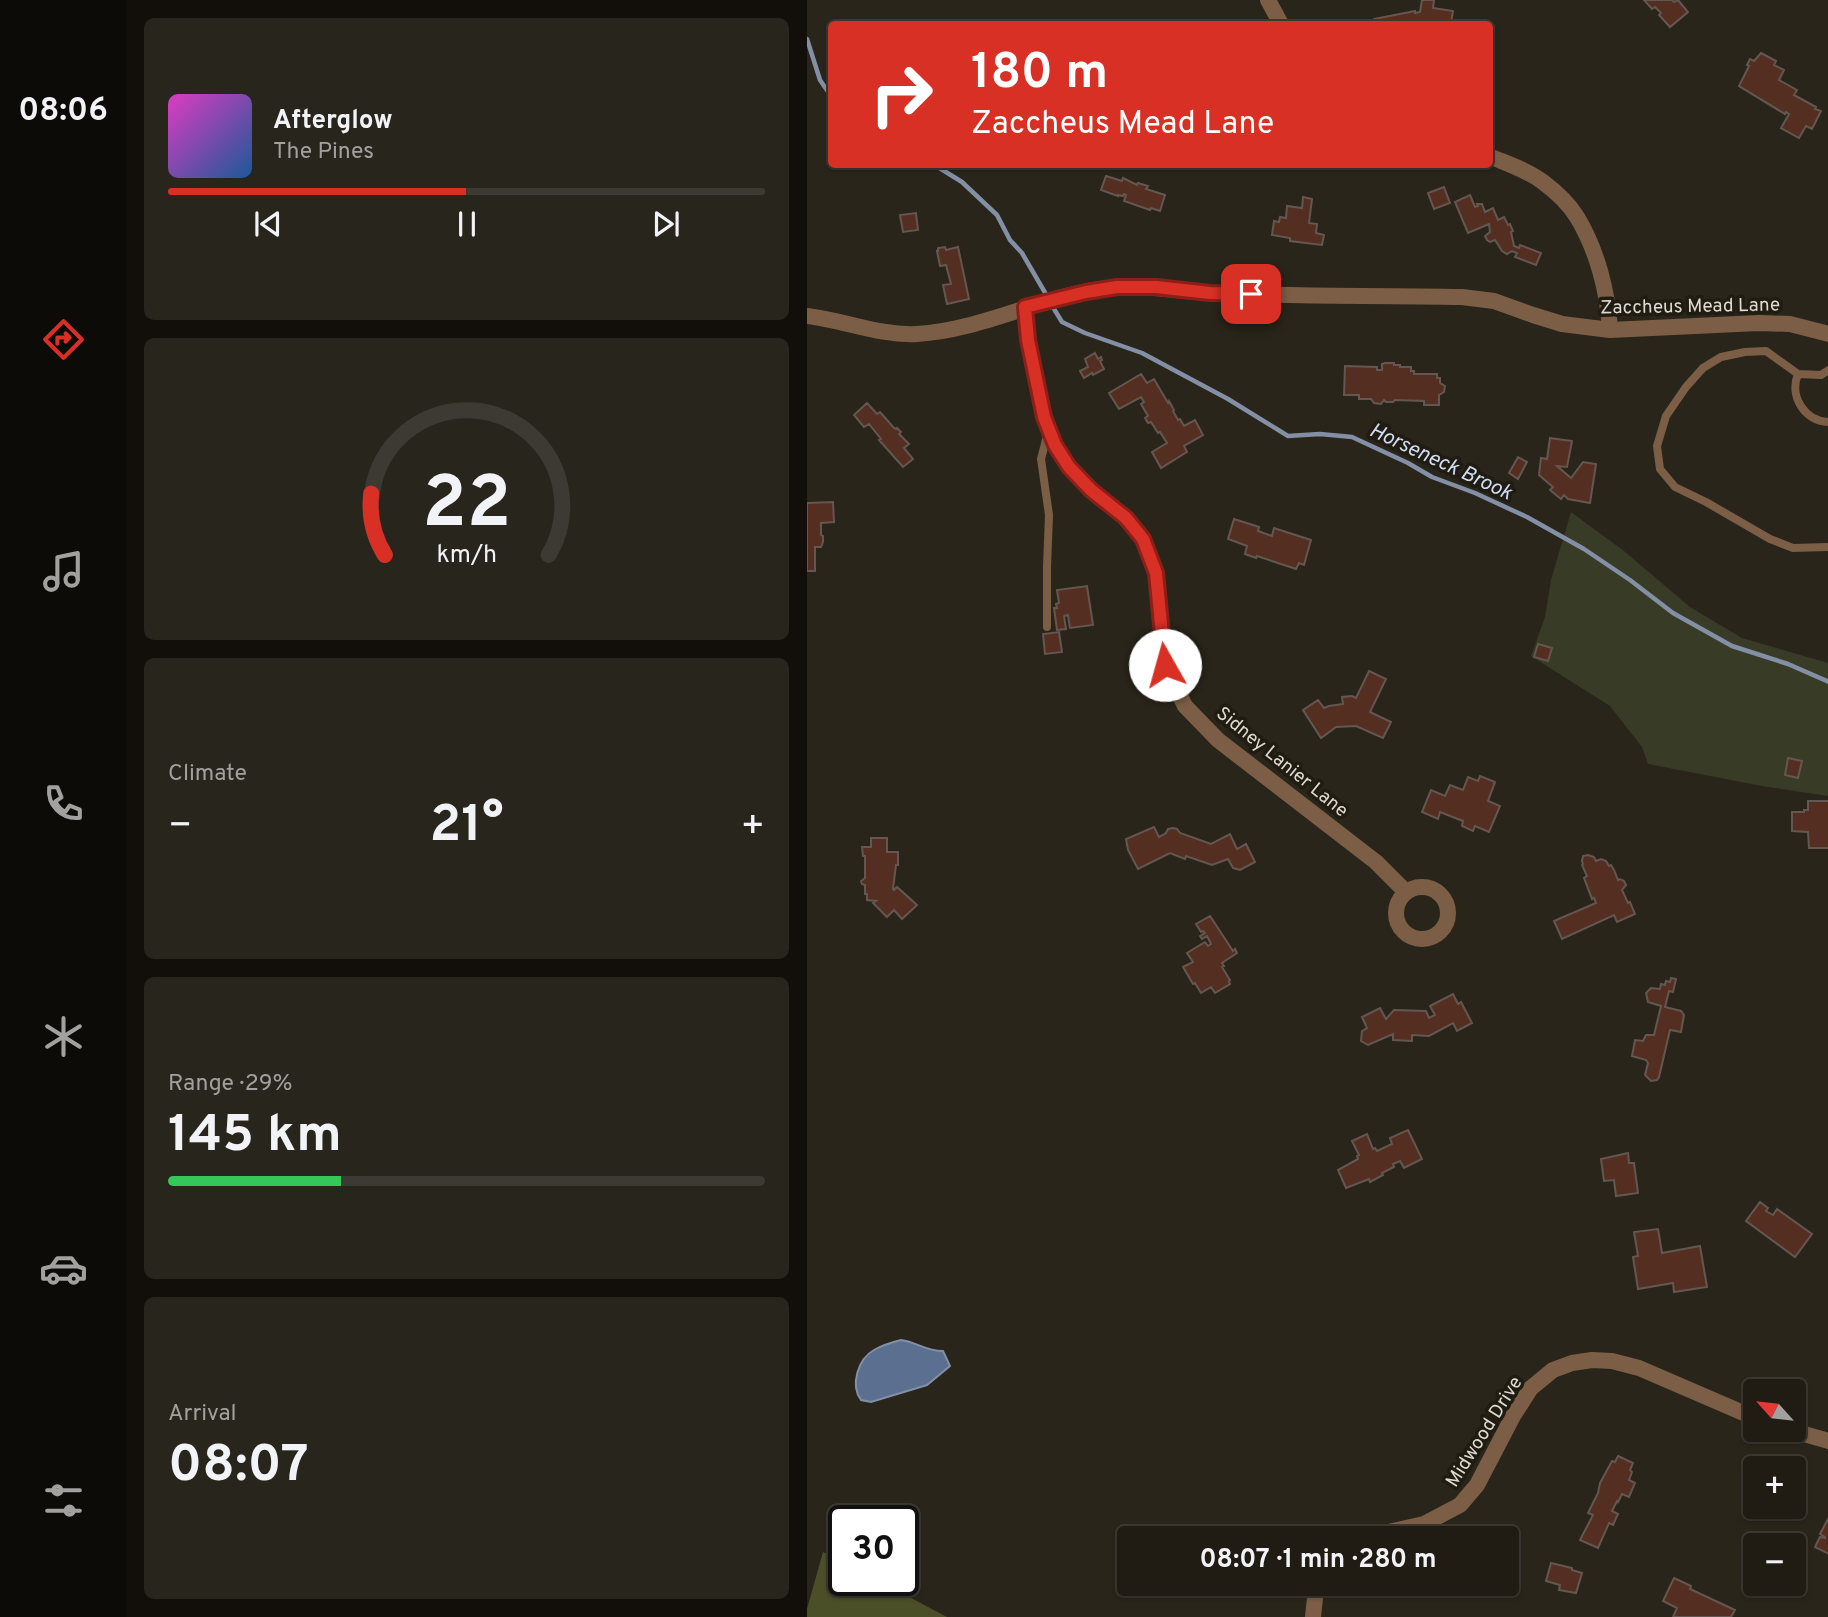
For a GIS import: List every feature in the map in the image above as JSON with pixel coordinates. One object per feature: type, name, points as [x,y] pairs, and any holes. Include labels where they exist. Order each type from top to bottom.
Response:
[{"type":"street","points":[[1268,0],[1279,21]]},
{"type":"street","points":[[1493,158],[1542,181],[1576,215],[1587,236],[1609,304],[1610,330]]},
{"type":"street","name":"Zaccheus Mead Lane","points":[[807,316],[895,333],[917,334],[961,327],[1086,292],[1117,287],[1156,287],[1210,293],[1462,297],[1494,301],[1562,324],[1610,330],[1759,323],[1790,324],[1828,334]]},
{"type":"street","name":"Sidney Lanier Lane","points":[[1030,306],[1031,352],[1049,430],[1069,467],[1091,490],[1126,518],[1143,539],[1156,573],[1165,665],[1185,706],[1218,740],[1376,862],[1406,892]]},
{"type":"street","name":"Midwood Drive","points":[[1415,1526],[1460,1506],[1477,1485],[1513,1416],[1531,1388],[1553,1370],[1572,1363],[1612,1361],[1639,1368],[1743,1413]]},
{"type":"street","points":[[1806,1435],[1828,1441]]},
{"type":"street","points":[[1313,1617],[1315,1596]]},
{"type":"lane","points":[[1828,370],[1821,375],[1798,374],[1766,351],[1721,356],[1703,368],[1686,387],[1666,416],[1657,446],[1660,469],[1675,487],[1770,539],[1793,548],[1828,547]]},
{"type":"lane","points":[[1798,374],[1794,383],[1799,404],[1810,418],[1828,422]]},
{"type":"lane","points":[[1047,627],[1049,515],[1041,459],[1049,430]]},
{"type":"green space","points":[[1571,512],[1624,551],[1690,607],[1742,638],[1828,663],[1828,796],[1648,764],[1642,747],[1610,706],[1531,656],[1545,617],[1551,580]]},
{"type":"green space","points":[[823,1552],[828,1555],[828,1596],[907,1596],[947,1617],[807,1617]]},
{"type":"water","points":[[901,1340],[943,1351],[950,1366],[927,1385],[871,1402],[861,1400],[856,1387],[857,1373],[868,1354]]},
{"type":"building","points":[[1422,0],[1434,0],[1433,8],[1453,11],[1451,21],[1374,19],[1415,11],[1420,12]]},
{"type":"building","points":[[1644,0],[1678,0],[1688,12],[1670,27],[1659,15],[1661,13],[1655,7],[1652,9]]},
{"type":"building","points":[[1761,53],[1776,61],[1774,65],[1784,70],[1779,80],[1797,90],[1794,95],[1821,111],[1812,129],[1806,126],[1799,138],[1781,128],[1789,114],[1739,86],[1750,59],[1754,61]]},
{"type":"building","points":[[1106,176],[1148,186],[1146,189],[1165,195],[1160,211],[1124,201],[1124,194],[1118,196],[1101,190]]},
{"type":"building","points":[[1444,187],[1450,203],[1434,209],[1428,193]]},
{"type":"building","points":[[1470,195],[1475,207],[1482,204],[1485,212],[1493,208],[1498,220],[1504,217],[1513,231],[1514,246],[1519,248],[1520,245],[1541,253],[1536,265],[1515,257],[1517,253],[1512,251],[1507,254],[1502,251],[1495,240],[1487,240],[1485,236],[1490,232],[1489,224],[1468,233],[1455,202]]},
{"type":"building","points":[[1303,197],[1312,199],[1309,223],[1317,224],[1316,233],[1324,235],[1322,245],[1290,241],[1290,238],[1272,235],[1274,221],[1279,222],[1280,217],[1286,218],[1287,206],[1302,208]]},
{"type":"building","points":[[916,213],[918,230],[903,232],[900,215]]},
{"type":"building","points":[[945,247],[946,250],[958,247],[969,299],[947,304],[943,285],[951,284],[946,265],[940,266],[937,251],[938,248]]},
{"type":"building","points":[[1095,353],[1098,359],[1101,357],[1104,369],[1084,378],[1080,371],[1088,367],[1085,359]]},
{"type":"building","points":[[1382,364],[1411,367],[1414,374],[1437,374],[1440,383],[1445,386],[1444,392],[1439,395],[1439,405],[1424,405],[1424,401],[1395,400],[1384,400],[1381,404],[1374,403],[1371,399],[1359,399],[1359,395],[1344,395],[1345,366],[1377,367],[1377,370],[1382,370]]},
{"type":"building","points":[[1141,374],[1147,383],[1154,379],[1184,426],[1195,420],[1203,435],[1184,446],[1187,452],[1161,468],[1152,452],[1167,443],[1145,418],[1148,416],[1141,404],[1144,402],[1141,397],[1119,409],[1109,393]]},
{"type":"building","points":[[867,403],[897,428],[909,444],[904,448],[913,459],[903,467],[869,424],[864,427],[854,415]]},
{"type":"building","points":[[1550,438],[1572,441],[1567,467],[1557,466],[1571,478],[1583,462],[1596,464],[1590,503],[1568,499],[1564,495],[1561,499],[1550,490],[1553,487],[1539,475],[1541,458],[1547,459]]},
{"type":"building","points":[[1518,457],[1527,462],[1518,479],[1509,473]]},
{"type":"building","points":[[833,502],[834,522],[821,523],[823,542],[821,547],[815,547],[815,571],[807,571],[807,503]]},
{"type":"building","points":[[1234,519],[1259,527],[1258,531],[1272,536],[1274,528],[1311,540],[1304,565],[1299,563],[1296,569],[1245,554],[1247,546],[1228,539]]},
{"type":"building","points":[[1087,586],[1093,625],[1070,628],[1068,615],[1064,616],[1066,629],[1057,630],[1054,608],[1057,608],[1056,604],[1059,603],[1057,590]]},
{"type":"building","points":[[1059,632],[1062,652],[1045,654],[1043,634]]},
{"type":"building","points":[[1538,644],[1552,648],[1548,661],[1534,657]]},
{"type":"building","points":[[1369,671],[1386,679],[1370,712],[1391,722],[1383,738],[1356,726],[1336,727],[1321,738],[1303,710],[1318,700],[1324,708],[1343,704],[1342,697],[1356,698]]},
{"type":"building","points":[[1788,758],[1802,761],[1798,778],[1785,775]]},
{"type":"building","points":[[1480,776],[1495,782],[1488,801],[1500,806],[1489,832],[1475,826],[1473,831],[1462,826],[1463,821],[1440,812],[1438,819],[1422,812],[1431,790],[1445,796],[1450,785],[1463,790],[1468,777],[1478,781]]},
{"type":"building","points":[[1808,801],[1829,801],[1829,848],[1809,848],[1808,832],[1792,831],[1792,812],[1808,810]]},
{"type":"building","points":[[1154,827],[1159,837],[1173,828],[1211,844],[1230,834],[1237,849],[1246,844],[1255,862],[1240,870],[1233,868],[1228,859],[1212,865],[1170,853],[1138,869],[1128,850],[1126,839]]},
{"type":"building","points":[[871,838],[887,838],[887,852],[898,852],[893,889],[897,887],[917,905],[902,919],[894,910],[887,917],[873,903],[876,901],[867,900],[865,885],[861,881],[865,878],[865,856],[862,847],[871,847]]},
{"type":"building","points":[[1588,855],[1596,861],[1606,861],[1618,880],[1624,881],[1626,885],[1622,890],[1635,914],[1617,922],[1614,915],[1562,939],[1554,921],[1596,903],[1584,878],[1587,876],[1582,861],[1583,856]]},
{"type":"building","points":[[1210,916],[1237,953],[1222,963],[1230,984],[1215,993],[1211,987],[1201,993],[1183,967],[1193,962],[1187,953],[1205,942],[1208,946],[1211,944],[1207,936],[1202,939],[1200,936],[1205,933],[1201,932],[1196,924]]},
{"type":"building","points":[[1671,978],[1676,979],[1673,992],[1669,991],[1665,1007],[1681,1011],[1684,1015],[1681,1032],[1670,1030],[1659,1077],[1651,1081],[1645,1075],[1648,1063],[1646,1060],[1632,1056],[1635,1040],[1643,1041],[1646,1035],[1654,1035],[1661,1006],[1648,1002],[1646,993],[1651,988],[1660,989],[1661,984],[1670,982]]},
{"type":"building","points":[[1453,994],[1458,1004],[1461,1002],[1472,1023],[1457,1031],[1453,1023],[1429,1036],[1412,1035],[1412,1041],[1393,1040],[1393,1034],[1368,1045],[1361,1041],[1362,1031],[1367,1028],[1362,1017],[1380,1008],[1386,1019],[1394,1010],[1426,1011],[1429,1018],[1435,1015],[1430,1006]]},
{"type":"building","points":[[1408,1130],[1422,1159],[1404,1168],[1400,1161],[1370,1182],[1369,1179],[1346,1188],[1338,1170],[1358,1159],[1359,1155],[1352,1141],[1367,1134],[1373,1149],[1377,1151],[1392,1144],[1390,1138]]},
{"type":"building","points":[[1628,1153],[1629,1163],[1634,1163],[1638,1193],[1616,1196],[1614,1180],[1604,1181],[1601,1159]]},
{"type":"building","points":[[1760,1202],[1768,1208],[1766,1211],[1773,1215],[1777,1209],[1812,1234],[1795,1257],[1746,1221]]},
{"type":"building","points":[[1658,1229],[1662,1253],[1700,1246],[1707,1287],[1674,1292],[1673,1283],[1638,1289],[1633,1257],[1638,1256],[1634,1232]]},
{"type":"building","points":[[1618,1456],[1633,1463],[1629,1480],[1635,1483],[1629,1497],[1622,1494],[1617,1501],[1612,1511],[1618,1514],[1613,1525],[1609,1523],[1598,1548],[1580,1540],[1593,1515],[1588,1513],[1600,1483],[1612,1461],[1615,1462]]},
{"type":"building","points":[[1829,1517],[1829,1554],[1815,1547],[1820,1537],[1825,1538],[1820,1534]]},
{"type":"building","points":[[1551,1563],[1582,1573],[1576,1593],[1559,1590],[1560,1585],[1546,1581]]},
{"type":"building","points":[[1674,1578],[1691,1586],[1690,1589],[1735,1610],[1731,1617],[1673,1617],[1677,1608],[1663,1601]]},
{"type":"waterway","name":"Horseneck Brook","points":[[807,39],[820,80],[828,92]]},
{"type":"waterway","name":"Horseneck Brook","points":[[939,168],[962,182],[997,215],[1047,296]]},
{"type":"waterway","name":"Horseneck Brook","points":[[1051,304],[1062,322],[1142,353],[1228,399],[1288,436],[1320,434],[1352,437],[1432,477],[1527,517],[1584,549],[1673,613],[1732,646],[1788,664],[1829,682]]},
{"type":"route","points":[[1165,665],[1156,573],[1143,539],[1126,518],[1091,490],[1069,467],[1055,445],[1044,417],[1028,340],[1025,307],[1117,287],[1251,294]]}]
